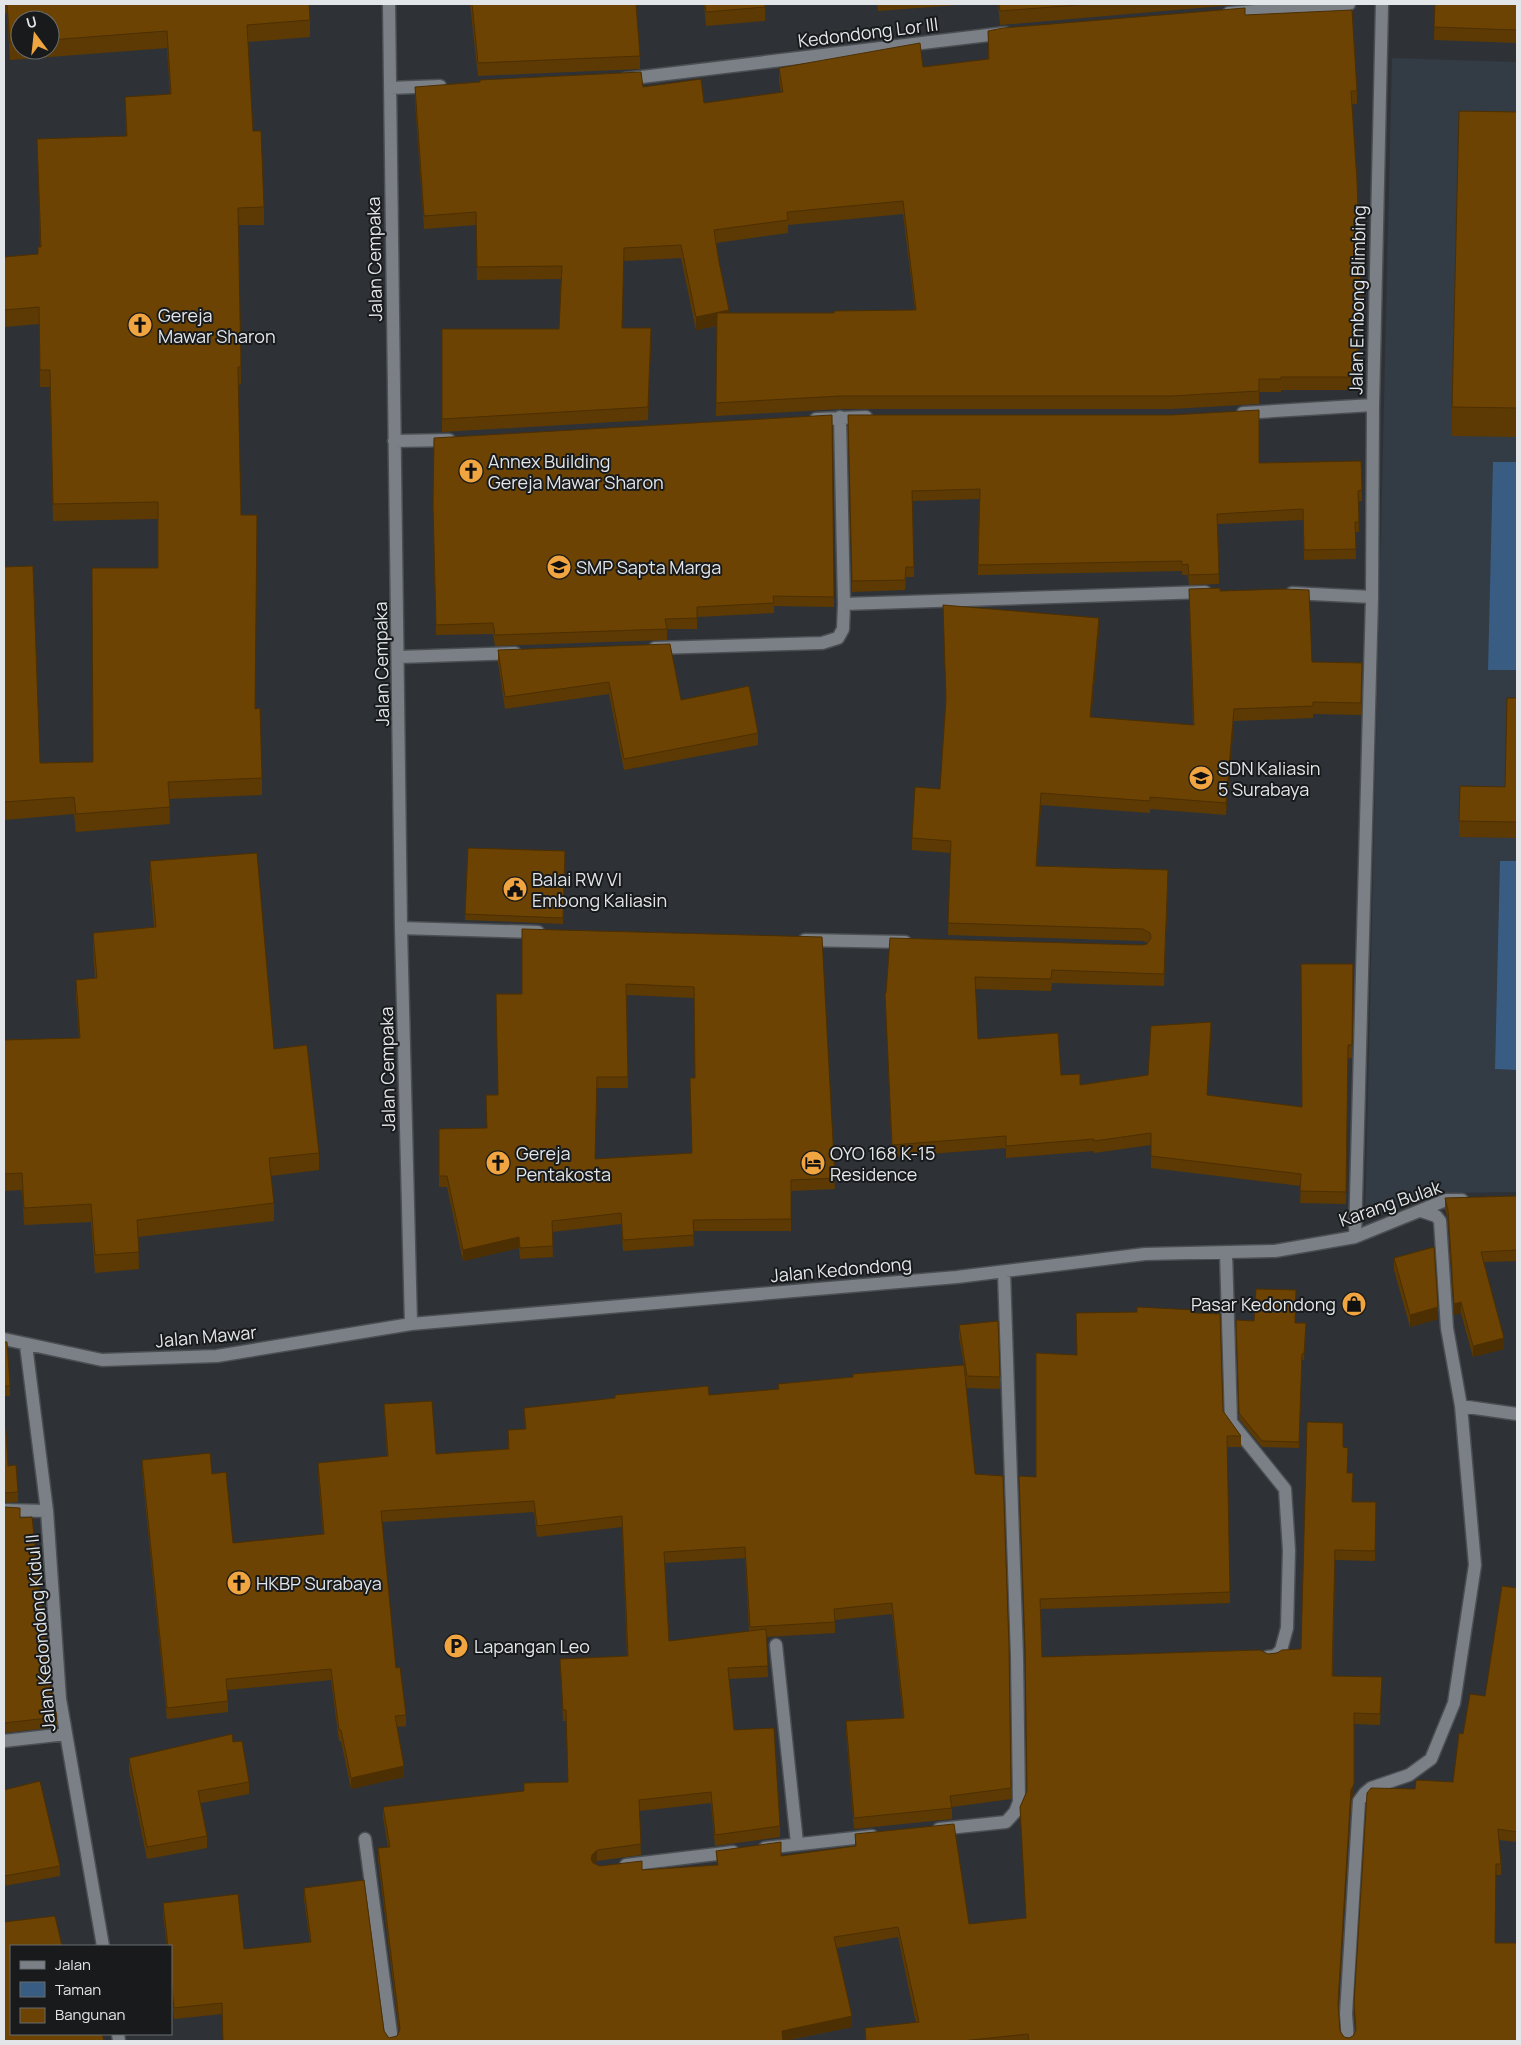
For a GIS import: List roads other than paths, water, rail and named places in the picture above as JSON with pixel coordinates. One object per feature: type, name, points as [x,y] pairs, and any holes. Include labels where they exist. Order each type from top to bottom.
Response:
[{"type":"street","name":"Jalan Cempaka","points":[[389,4],[401,928],[411,1324]]},
{"type":"street","points":[[1216,14],[1349,4]]},
{"type":"street","name":"Jalan Embong Blimbing","points":[[1355,1237],[1372,597],[1373,405],[1382,4]]},
{"type":"street","name":"Kedondong Lor III","points":[[616,79],[1019,32]]},
{"type":"street","points":[[390,88],[449,86]]},
{"type":"street","points":[[1229,414],[1373,405]]},
{"type":"street","points":[[645,648],[822,643],[838,638],[843,629],[844,604],[840,417]]},
{"type":"street","points":[[801,420],[879,417]]},
{"type":"street","points":[[394,441],[458,439]]},
{"type":"street","points":[[844,604],[1222,592]]},
{"type":"street","points":[[1279,592],[1372,597]]},
{"type":"street","points":[[398,657],[527,652]]},
{"type":"street","points":[[401,928],[549,932]]},
{"type":"street","points":[[797,939],[916,943]]},
{"type":"street","name":"Karang Bulak","points":[[1275,1251],[1355,1237],[1446,1200],[1473,1200]]},
{"type":"street","points":[[1348,2041],[1346,2014],[1359,1801],[1372,1788],[1410,1775],[1431,1759],[1454,1704],[1475,1565],[1461,1406],[1448,1328],[1440,1221],[1436,1216],[1421,1211]]},
{"type":"street","name":"Jalan Kedondong","points":[[411,1324],[1004,1272],[1145,1254],[1275,1251]]},
{"type":"street","points":[[1226,1252],[1231,1422],[1285,1489],[1289,1550],[1287,1628],[1281,1650],[1275,1656],[1266,1657]]},
{"type":"street","points":[[926,1830],[1006,1822],[1015,1812],[1019,1802],[1017,1657],[1004,1272]]},
{"type":"street","name":"Jalan Mawar","points":[[4,1339],[102,1360],[217,1356],[411,1324]]},
{"type":"street","name":"Jalan Kedondong Kidul II","points":[[26,1345],[47,1511],[60,1699],[103,1945]]},
{"type":"street","points":[[1461,1406],[1517,1414]]},
{"type":"street","points":[[4,1510],[47,1511]]},
{"type":"street","points":[[776,1645],[797,1843]]},
{"type":"street","points":[[4,1741],[66,1734]]},
{"type":"street","points":[[618,1866],[797,1843],[887,1834]]},
{"type":"street","points":[[365,1839],[392,2041]]},
{"type":"place","name":"Gereja Mawar Sharon","points":[[140,325]]},
{"type":"place","name":"Annex Building Gereja Mawar Sharon","points":[[471,471]]},
{"type":"place","name":"SMP Sapta Marga","points":[[559,567]]},
{"type":"place","name":"SDN Kaliasin 5 Surabaya","points":[[1201,778]]},
{"type":"place","name":"Balai RW VI Embong Kaliasin","points":[[515,889]]},
{"type":"place","name":"Gereja Pentakosta","points":[[498,1163]]},
{"type":"place","name":"OYO 168 K-15 Residence","points":[[813,1163]]},
{"type":"place","name":"Pasar Kedondong","points":[[1354,1304]]},
{"type":"place","name":"HKBP Surabaya","points":[[239,1583]]},
{"type":"place","name":"Lapangan Leo","points":[[456,1646]]}]
